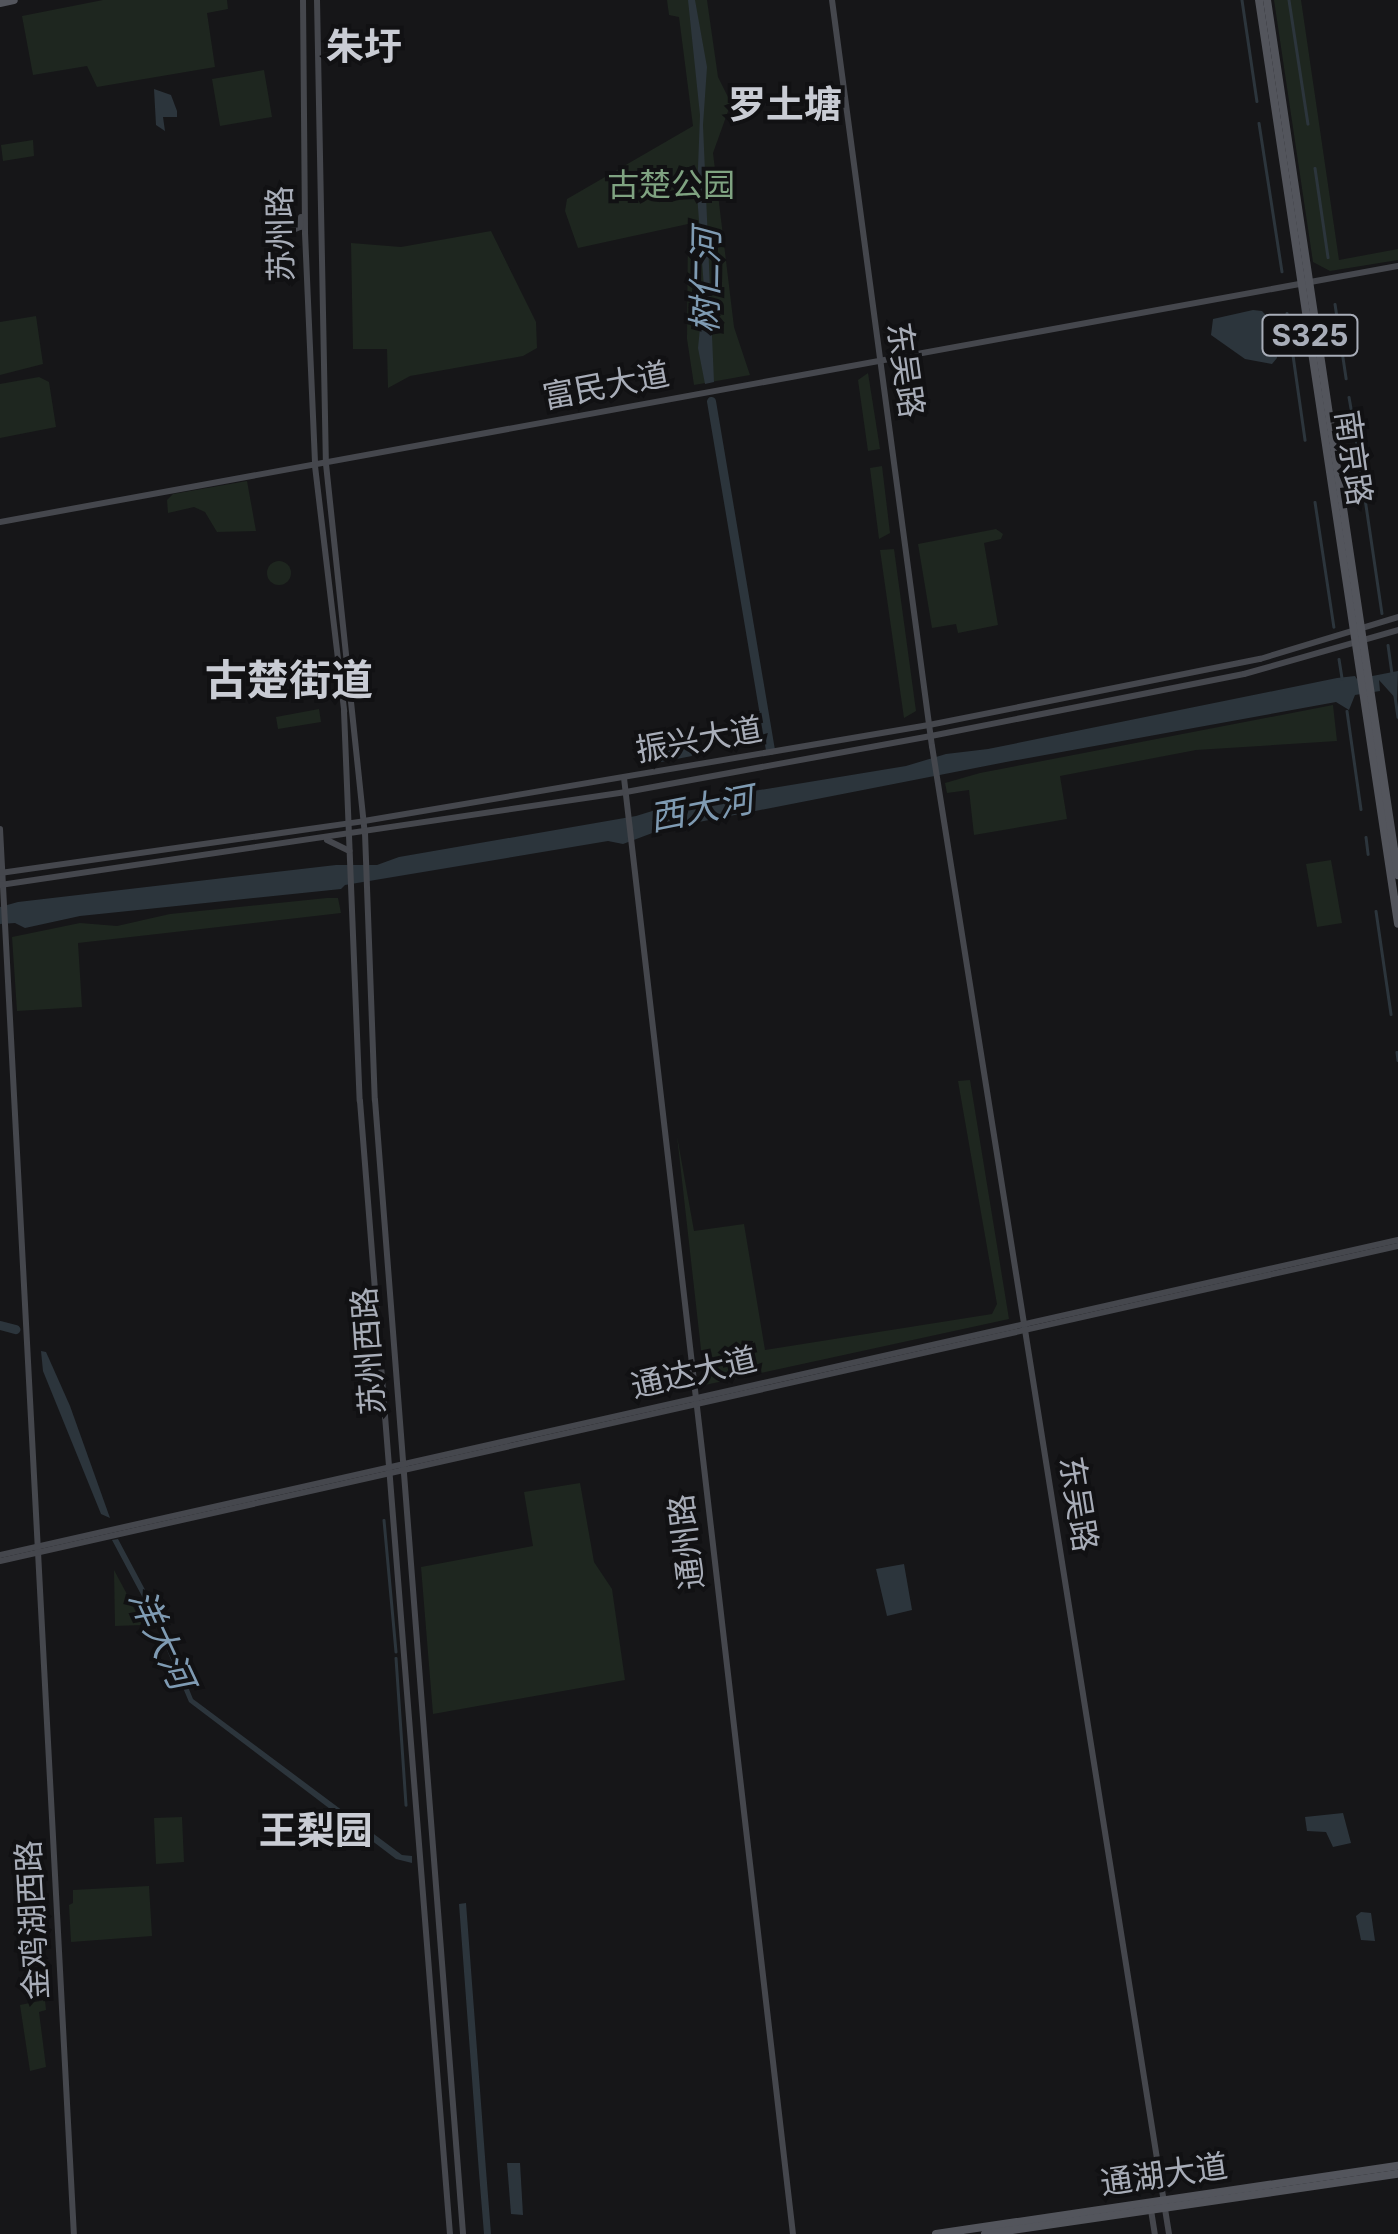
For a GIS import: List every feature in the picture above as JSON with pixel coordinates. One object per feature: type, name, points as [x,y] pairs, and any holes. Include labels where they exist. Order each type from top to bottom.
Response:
[{"type":"main road","points":[[0,3],[14,0]]},
{"type":"main road","name":"苏州路","points":[[304,0],[315,466]]},
{"type":"main road","name":"苏州路","points":[[316,0],[326,464]]},
{"type":"main road","name":"东吴路","points":[[832,0],[929,725],[1169,2234]]},
{"type":"main road","name":"南京路","points":[[1259,0],[1360,642],[1398,924]]},
{"type":"main road","name":"南京路","points":[[1267,0],[1305,283]]},
{"type":"main road","points":[[290,231],[301,223],[305,151]]},
{"type":"main road","name":"富民大道","points":[[0,522],[1398,266]]},
{"type":"main road","name":"苏州西路","points":[[326,464],[364,822],[376,1100],[463,2234]]},
{"type":"main road","name":"苏州西路","points":[[315,466],[344,711],[360,1101],[450,2234]]},
{"type":"main road","name":"振兴大道","points":[[1,873],[364,822],[929,725],[1260,659],[1398,617]]},
{"type":"main road","name":"振兴大道","points":[[1,885],[364,833],[932,741],[1244,674],[1398,630]]},
{"type":"main road","name":"南京路","points":[[1368,702],[1398,875]]},
{"type":"main road","name":"通州路","points":[[624,778],[793,2234]]},
{"type":"main road","points":[[320,828],[340,818],[348,794]]},
{"type":"main road","points":[[348,805],[362,805],[380,819]]},
{"type":"main road","points":[[366,853],[385,829]]},
{"type":"main road","name":"金鸡湖西路","points":[[0,830],[74,2234]]},
{"type":"main road","points":[[316,840],[333,840],[350,853]]},
{"type":"main road","name":"通达大道","points":[[0,1559],[1398,1243]]},
{"type":"main road","points":[[422,1872],[434,1872]]},
{"type":"main road","points":[[426,1928],[439,1927]]},
{"type":"main road","points":[[436,2060],[450,2059]]},
{"type":"main road","name":"通湖大道","points":[[936,2234],[1398,2170]]},
{"type":"main road","name":"通湖大道","points":[[986,2234],[1151,2210],[1164,2204]]},
{"type":"main road","points":[[1151,2210],[1155,2234]]},
{"type":"green space","points":[[103,0],[227,0],[228,9],[207,13],[215,67],[97,87],[87,66],[33,75],[22,16]]},
{"type":"green space","name":"古楚公园","points":[[667,0],[707,0],[718,77],[731,103],[713,153],[734,327],[750,375],[694,385],[687,339],[688,224],[578,248],[565,211],[567,199],[693,126],[679,17],[669,15]]},
{"type":"green space","points":[[1274,0],[1301,0],[1339,260],[1398,249],[1398,260],[1330,271],[1313,262]]},
{"type":"green space","points":[[264,70],[272,117],[220,126],[212,79]]},
{"type":"green space","points":[[33,140],[34,156],[3,161],[1,145]]},
{"type":"green space","points":[[491,231],[536,322],[537,348],[523,356],[410,376],[388,388],[387,349],[353,349],[351,243],[401,247]]},
{"type":"green space","points":[[36,316],[43,364],[0,375],[0,322]]},
{"type":"green space","points":[[868,373],[880,449],[868,451],[858,380]]},
{"type":"green space","points":[[39,377],[49,382],[56,427],[0,438],[0,384]]},
{"type":"green space","points":[[882,466],[890,533],[879,539],[870,468]]},
{"type":"green space","points":[[247,481],[256,531],[217,532],[205,512],[194,507],[168,513],[167,500],[173,494]]},
{"type":"green space","points":[[996,529],[1003,534],[1001,539],[984,543],[998,625],[958,633],[956,624],[932,628],[918,544]]},
{"type":"green space","points":[[894,549],[916,711],[904,718],[880,550]]},
{"type":"green space","points":[[279,561],[288,564],[288,582],[279,585],[270,582],[267,573],[270,564]]},
{"type":"green space","points":[[1333,705],[1337,741],[1196,750],[1060,776],[1067,819],[974,835],[969,790],[947,793],[945,783],[980,773]]},
{"type":"green space","points":[[319,709],[321,722],[278,729],[276,717]]},
{"type":"green space","points":[[1331,860],[1342,923],[1317,927],[1306,864]]},
{"type":"green space","points":[[338,898],[341,913],[78,943],[82,1007],[17,1011],[12,937],[80,923],[117,926],[170,914]]},
{"type":"green space","points":[[970,1080],[1009,1319],[705,1385],[677,1136],[694,1231],[744,1224],[765,1350],[992,1314],[997,1304],[958,1081]]},
{"type":"green space","points":[[580,1483],[594,1562],[612,1589],[625,1680],[433,1714],[421,1567],[533,1546],[524,1492]]},
{"type":"green space","points":[[114,1570],[129,1598],[142,1625],[115,1626]]},
{"type":"green space","points":[[182,1817],[184,1862],[156,1864],[154,1818]]},
{"type":"green space","points":[[149,1886],[152,1936],[71,1942],[69,1905],[73,1903],[73,1890]]},
{"type":"green space","points":[[45,2000],[46,2010],[39,2012],[46,2067],[30,2071],[20,2005]]},
{"type":"water","points":[[688,0],[695,0],[707,67],[703,125],[714,382],[705,384],[698,348],[704,288],[697,194],[700,115]]},
{"type":"water","points":[[154,89],[171,95],[177,111],[177,117],[163,117],[165,131],[156,125]]},
{"type":"water","points":[[1262,311],[1270,320],[1277,358],[1272,364],[1245,359],[1211,335],[1213,319]]},
{"type":"water","name":"西大河","points":[[1398,671],[1397,700],[1379,680],[1380,691],[1355,695],[1349,710],[1336,702],[1006,762],[663,829],[623,844],[608,841],[345,885],[341,889],[80,916],[25,928],[15,923],[0,924],[0,907],[18,902],[336,865],[377,865],[399,857],[636,816],[675,804],[906,766],[946,754],[988,749],[1337,678],[1357,679]]},
{"type":"water","points":[[688,736],[692,756],[661,762],[659,753],[654,758],[649,755],[652,748],[659,751],[657,742]]},
{"type":"water","points":[[41,1351],[46,1352],[70,1406],[110,1518],[101,1514],[43,1371]]},
{"type":"water","points":[[118,1539],[159,1616],[193,1699],[402,1855],[412,1856],[412,1863],[396,1859],[189,1702],[152,1615],[112,1540]]},
{"type":"water","points":[[904,1564],[912,1610],[887,1616],[876,1569]]},
{"type":"water","points":[[1343,1813],[1351,1843],[1333,1847],[1326,1832],[1307,1831],[1305,1817]]},
{"type":"water","points":[[466,1903],[491,2234],[484,2234],[479,2173],[459,1904]]},
{"type":"water","points":[[1371,1913],[1375,1941],[1361,1940],[1356,1916]]},
{"type":"water","points":[[507,2163],[520,2163],[523,2215],[511,2214]]},
{"type":"waterway","points":[[1242,0],[1257,101]]},
{"type":"waterway","points":[[1289,0],[1308,124]]},
{"type":"waterway","points":[[1259,123],[1282,271]]},
{"type":"waterway","points":[[1315,168],[1328,257]]},
{"type":"waterway","points":[[1335,304],[1346,378]]},
{"type":"waterway","points":[[1287,313],[1305,440]]},
{"type":"waterway","points":[[1349,397],[1351,408]]},
{"type":"waterway","name":"树仁河","points":[[711,401],[770,750]]},
{"type":"waterway","points":[[1354,424],[1382,613]]},
{"type":"waterway","points":[[1315,502],[1334,627]]},
{"type":"waterway","points":[[1388,645],[1392,674]]},
{"type":"waterway","points":[[1339,659],[1342,679]]},
{"type":"waterway","points":[[1395,696],[1398,717]]},
{"type":"waterway","points":[[1347,711],[1361,809]]},
{"type":"waterway","points":[[1366,837],[1368,854]]},
{"type":"waterway","points":[[1376,911],[1391,1014]]},
{"type":"waterway","points":[[1397,1052],[1398,1060]]},
{"type":"waterway","name":"洋大河","points":[[0,1325],[15,1329]]},
{"type":"waterway","points":[[384,1520],[396,1651]]},
{"type":"waterway","points":[[396,1658],[406,1805]]},
{"type":"district","name":"朱圩","points":[[364,47]]},
{"type":"district","name":"罗土塘","points":[[785,105]]},
{"type":"district","name":"古楚街道","points":[[289,680]]},
{"type":"district","name":"王梨园","points":[[316,1831]]}]
